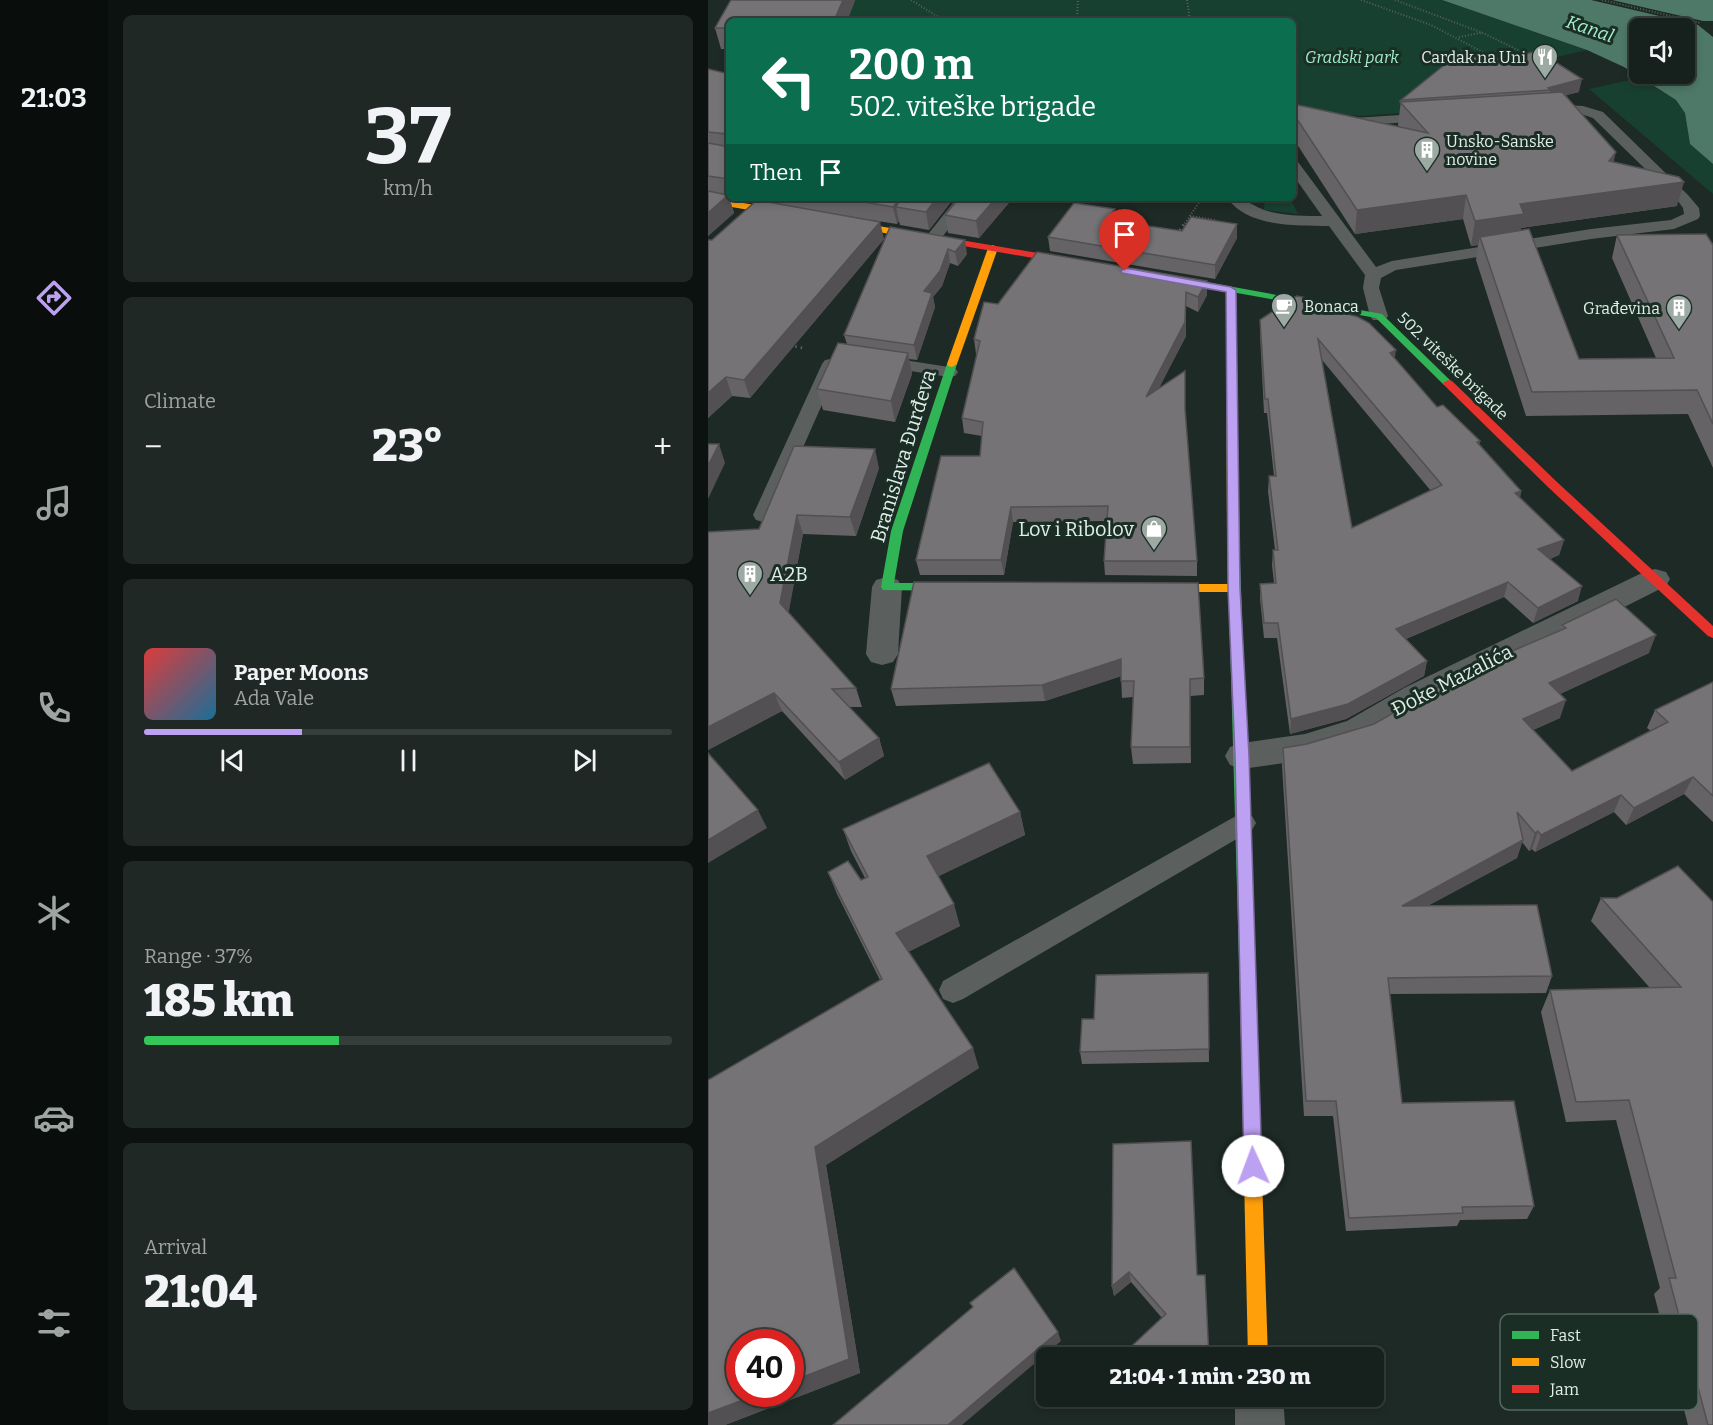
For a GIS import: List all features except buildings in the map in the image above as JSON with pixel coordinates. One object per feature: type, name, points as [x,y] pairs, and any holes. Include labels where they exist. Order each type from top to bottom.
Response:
[{"type":"street","points":[[708,200],[748,215],[933,238],[1092,265]]},
{"type":"street","name":"Branislava Đurđeva","points":[[887,586],[897,531],[949,372],[993,248]]},
{"type":"street","name":"502. viteške brigade","points":[[1147,275],[1379,316],[1491,426],[1713,633]]},
{"type":"street","points":[[1231,290],[1234,588],[1242,756],[1258,1347]]},
{"type":"street","name":"Đoke Mazalića","points":[[1242,756],[1305,747],[1358,731],[1426,692],[1655,579]]},
{"type":"street","points":[[882,654],[887,586],[971,587]]},
{"type":"street","points":[[1138,588],[1234,588]]},
{"type":"street","points":[[1259,1407],[1260,1425]]},
{"type":"lane","points":[[1372,275],[1392,266],[1579,236],[1674,224],[1692,216],[1691,208],[1683,198],[1598,115],[1583,110],[1563,108],[1532,109]]},
{"type":"lane","points":[[1296,118],[1354,122],[1449,116]]},
{"type":"lane","points":[[1296,171],[1372,275],[1371,288],[1379,316]]},
{"type":"lane","points":[[933,238],[963,201]]},
{"type":"lane","points":[[1238,201],[1244,208],[1269,216],[1332,221]]},
{"type":"lane","points":[[763,515],[848,357],[949,372]]},
{"type":"lane","points":[[952,990],[1243,823]]},
{"type":"path","points":[[911,0],[938,18]]},
{"type":"path","points":[[1077,16],[1078,0]]},
{"type":"path","points":[[1187,0],[1190,18]]},
{"type":"path","points":[[1361,0],[1458,38],[1501,63]]},
{"type":"path","points":[[1602,0],[1701,23]]},
{"type":"path","points":[[1077,16],[1080,18]]},
{"type":"path","points":[[1074,18],[1077,16]]},
{"type":"path","points":[[1458,38],[1483,33]]},
{"type":"path","points":[[1147,275],[1200,201]]},
{"type":"path","points":[[790,345],[848,357]]},
{"type":"green space","name":"Gradski park","points":[[825,0],[1441,0],[1587,50],[1548,59],[1454,58],[1426,111],[1360,116],[1296,110],[1296,18],[820,18]]},
{"type":"green space","points":[[1629,80],[1629,84],[1649,84],[1676,100],[1685,113],[1690,144],[1713,164],[1713,194],[1589,89]]},
{"type":"green space","points":[[1265,201],[1292,201],[1298,214],[1264,210]]},
{"type":"water","name":"Kanal","points":[[1442,0],[1591,0],[1668,18],[1629,18],[1629,70],[1587,50]]},
{"type":"water","points":[[1612,0],[1713,0],[1713,21]]},
{"type":"water","points":[[1695,24],[1698,25],[1713,37],[1713,164],[1690,144],[1685,113],[1676,100],[1651,84],[1695,84]]},
{"type":"traffic: fast","points":[[1162,277],[1379,316],[1448,383]]},
{"type":"traffic: fast","points":[[952,364],[897,531],[887,587],[957,587]]},
{"type":"traffic: fast","points":[[1233,534],[1248,995]]},
{"type":"traffic: slow","points":[[708,200],[955,242]]},
{"type":"traffic: slow","points":[[952,364],[993,248]]},
{"type":"traffic: slow","points":[[1231,290],[1233,534]]},
{"type":"traffic: slow","points":[[1152,588],[1234,588]]},
{"type":"traffic: slow","points":[[1248,995],[1258,1347]]},
{"type":"traffic: jam","points":[[955,242],[1079,263]]},
{"type":"traffic: jam","points":[[1448,383],[1553,485],[1713,633]]},
{"type":"place","name":"Cardak na Uni","points":[[1545,80]]},
{"type":"place","name":"Unsko-Sanske novine","points":[[1427,173]]},
{"type":"place","name":"Bonaca","points":[[1284,329]]},
{"type":"place","name":"Građevina","points":[[1679,331]]},
{"type":"place","name":"Lov i Ribolov","points":[[1154,552]]},
{"type":"place","name":"A2B","points":[[750,597]]},
{"type":"route","points":[[1125,271],[1231,290],[1234,588],[1242,756],[1253,1166]]}]
